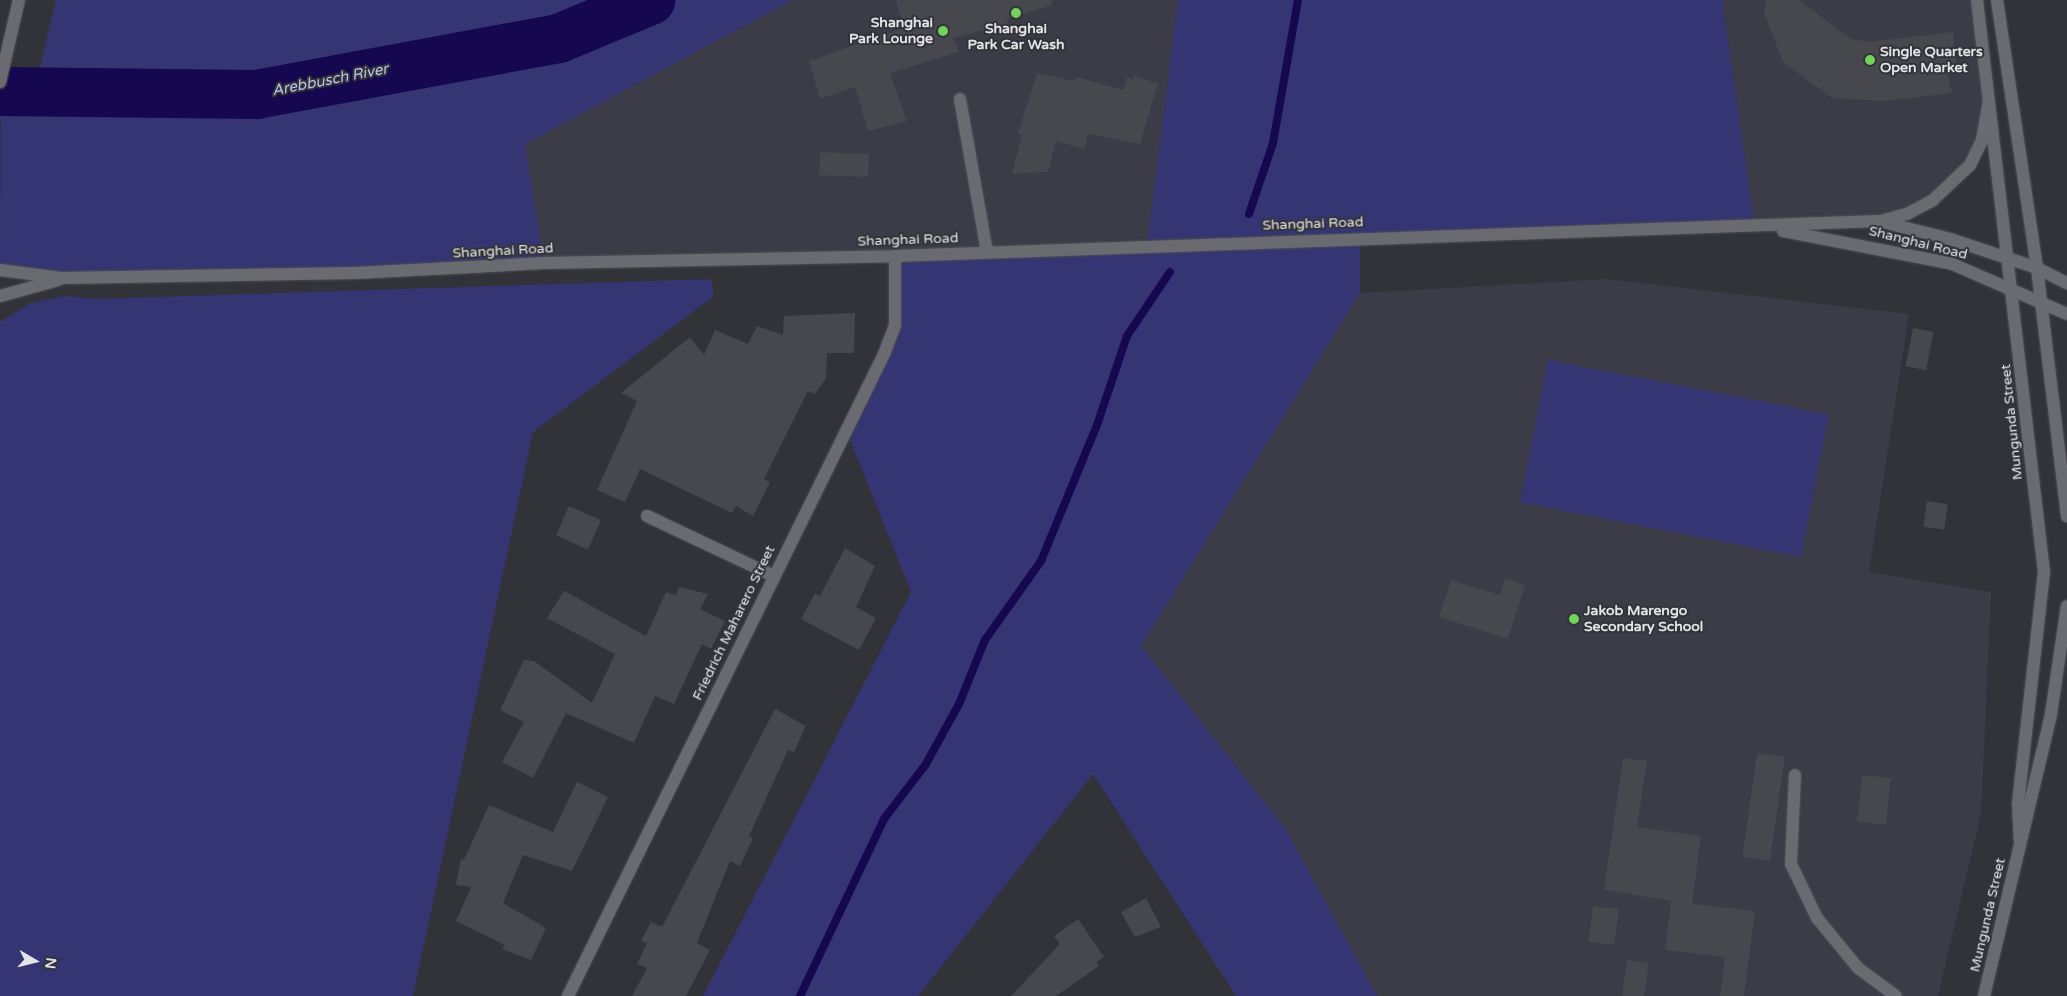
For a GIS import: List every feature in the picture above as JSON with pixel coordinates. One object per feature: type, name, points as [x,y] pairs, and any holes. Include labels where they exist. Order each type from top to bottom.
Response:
[{"type":"street","points":[[0,82],[19,0]]},
{"type":"street","name":"Mungunda Street","points":[[1977,0],[1990,92],[2044,572],[2018,805],[2020,840]]},
{"type":"street","points":[[1997,0],[2037,268],[2066,491],[2067,516]]},
{"type":"street","points":[[1879,221],[1907,214],[1933,200],[1970,165],[1982,140],[1990,92]]},
{"type":"street","points":[[960,99],[987,252]]},
{"type":"street","name":"Shanghai Road","points":[[62,278],[895,256],[1689,226],[1754,227],[1879,221],[1928,232],[2008,258],[2037,268],[2067,283]]},
{"type":"street","name":"Shanghai Road","points":[[1754,227],[1915,255],[1952,264],[2067,314]]},
{"type":"street","name":"Friedrich Maharero Street","points":[[568,996],[884,354],[894,324],[895,256]]},
{"type":"street","points":[[0,270],[62,278]]},
{"type":"street","points":[[0,296],[62,278]]},
{"type":"street","points":[[646,516],[774,576]]},
{"type":"street","name":"Mungunda Street","points":[[1984,996],[2051,714],[2067,606]]},
{"type":"street","points":[[1795,775],[1791,864],[1817,918],[1858,968],[1896,996]]},
{"type":"shaded area","points":[[56,0],[643,0],[556,36],[249,88],[39,85],[38,75]]},
{"type":"shaded area","points":[[650,0],[793,0],[525,144],[544,263],[62,278],[0,270],[1,91],[256,94],[558,38]]},
{"type":"shaded area","points":[[793,0],[1178,0],[1147,246],[544,263],[525,144]]},
{"type":"shaded area","points":[[1178,0],[1296,0],[1280,101],[1298,0],[1722,0],[1755,227],[1360,237],[1360,293],[1141,646],[1285,828],[1377,996],[1236,996],[1093,774],[918,996],[703,996],[911,592],[846,430],[895,325],[895,256],[1147,246]]},
{"type":"shaded area","points":[[1722,0],[1978,0],[1991,92],[1970,165],[1933,200],[1879,221],[1755,227]]},
{"type":"shaded area","points":[[711,279],[714,296],[533,432],[413,996],[0,996],[0,322],[31,303],[65,296],[93,299]]},
{"type":"shaded area","name":"Jakob Marengo Secondary School","points":[[1607,279],[1909,314],[1869,572],[1991,592],[1981,814],[1938,996],[1377,996],[1285,828],[1141,646],[1360,293]]},
{"type":"shaded area","points":[[1548,360],[1829,415],[1801,557],[1520,502]]},
{"type":"building","points":[[896,0],[1052,0],[1052,5],[1007,19],[1008,24],[953,38],[959,52],[890,73],[907,121],[868,131],[855,87],[820,99],[809,61],[904,28]]},
{"type":"building","points":[[1766,0],[1799,0],[1851,39],[1869,42],[1953,32],[1956,63],[1945,64],[1952,93],[1885,101],[1832,98],[1783,62],[1764,13]]},
{"type":"building","points":[[1037,73],[1074,81],[1077,77],[1123,90],[1127,77],[1133,80],[1134,75],[1158,84],[1140,144],[1088,134],[1084,149],[1056,141],[1048,172],[1012,174],[1022,135],[1018,133]]},
{"type":"building","points":[[820,152],[869,154],[868,177],[819,175]]},
{"type":"building","points":[[855,313],[854,353],[827,353],[826,378],[815,394],[808,391],[764,479],[770,482],[753,516],[736,506],[732,513],[640,469],[625,502],[597,490],[637,401],[621,393],[690,337],[704,355],[715,330],[748,344],[757,326],[783,335],[784,316]]},
{"type":"building","points":[[1913,328],[1934,332],[1926,370],[1906,366]]},
{"type":"building","points":[[1927,501],[1948,504],[1944,530],[1923,527]]},
{"type":"building","points":[[569,506],[601,520],[588,549],[556,535]]},
{"type":"building","points":[[845,548],[875,566],[856,607],[876,618],[859,650],[801,619],[815,593],[820,596]]},
{"type":"building","points":[[1505,578],[1525,585],[1508,639],[1439,617],[1451,580],[1500,595]]},
{"type":"building","points":[[679,587],[708,594],[700,609],[725,621],[711,649],[702,644],[674,704],[655,696],[634,743],[566,713],[533,778],[502,762],[524,722],[500,710],[524,660],[534,661],[592,703],[615,654],[547,618],[564,591],[646,636],[666,592],[676,595]]},
{"type":"building","points":[[775,709],[806,726],[794,752],[788,750],[749,836],[753,838],[740,866],[730,861],[697,943],[710,950],[686,996],[632,996],[647,968],[637,964],[647,943],[641,941],[651,922],[662,927]]},
{"type":"building","points":[[1757,753],[1785,757],[1770,861],[1742,857]]},
{"type":"building","points":[[1623,758],[1647,761],[1637,827],[1701,836],[1692,904],[1755,911],[1744,996],[1720,996],[1725,957],[1665,950],[1671,901],[1604,890]]},
{"type":"building","points":[[1862,775],[1891,778],[1886,825],[1857,822]]},
{"type":"building","points":[[577,782],[608,797],[572,871],[523,855],[503,903],[546,928],[531,960],[502,949],[505,945],[456,921],[471,887],[456,885],[461,859],[464,860],[489,805],[553,832]]},
{"type":"building","points":[[1146,898],[1161,927],[1135,937],[1121,912]]},
{"type":"building","points":[[1593,906],[1619,909],[1614,945],[1589,942]]},
{"type":"building","points":[[1078,919],[1104,957],[1096,962],[1099,966],[1056,996],[1011,996],[1060,944],[1054,936]]},
{"type":"building","points":[[1627,960],[1649,963],[1644,996],[1622,996]]},
{"type":"waterway","name":"Arebbusch River","points":[[0,91],[256,94],[558,38],[650,0]]},
{"type":"waterway","points":[[1249,214],[1273,143],[1298,0]]},
{"type":"waterway","points":[[800,996],[884,819],[926,764],[959,704],[985,640],[1041,561],[1097,425],[1127,336],[1170,272]]},
{"type":"place","name":"Shanghai Park Car Wash","points":[[1016,13]]},
{"type":"place","name":"Shanghai Park Lounge","points":[[943,31]]},
{"type":"place","name":"Single Quarters Open Market","points":[[1870,60]]},
{"type":"place","name":"Jakob Marengo Secondary School","points":[[1574,619]]}]
